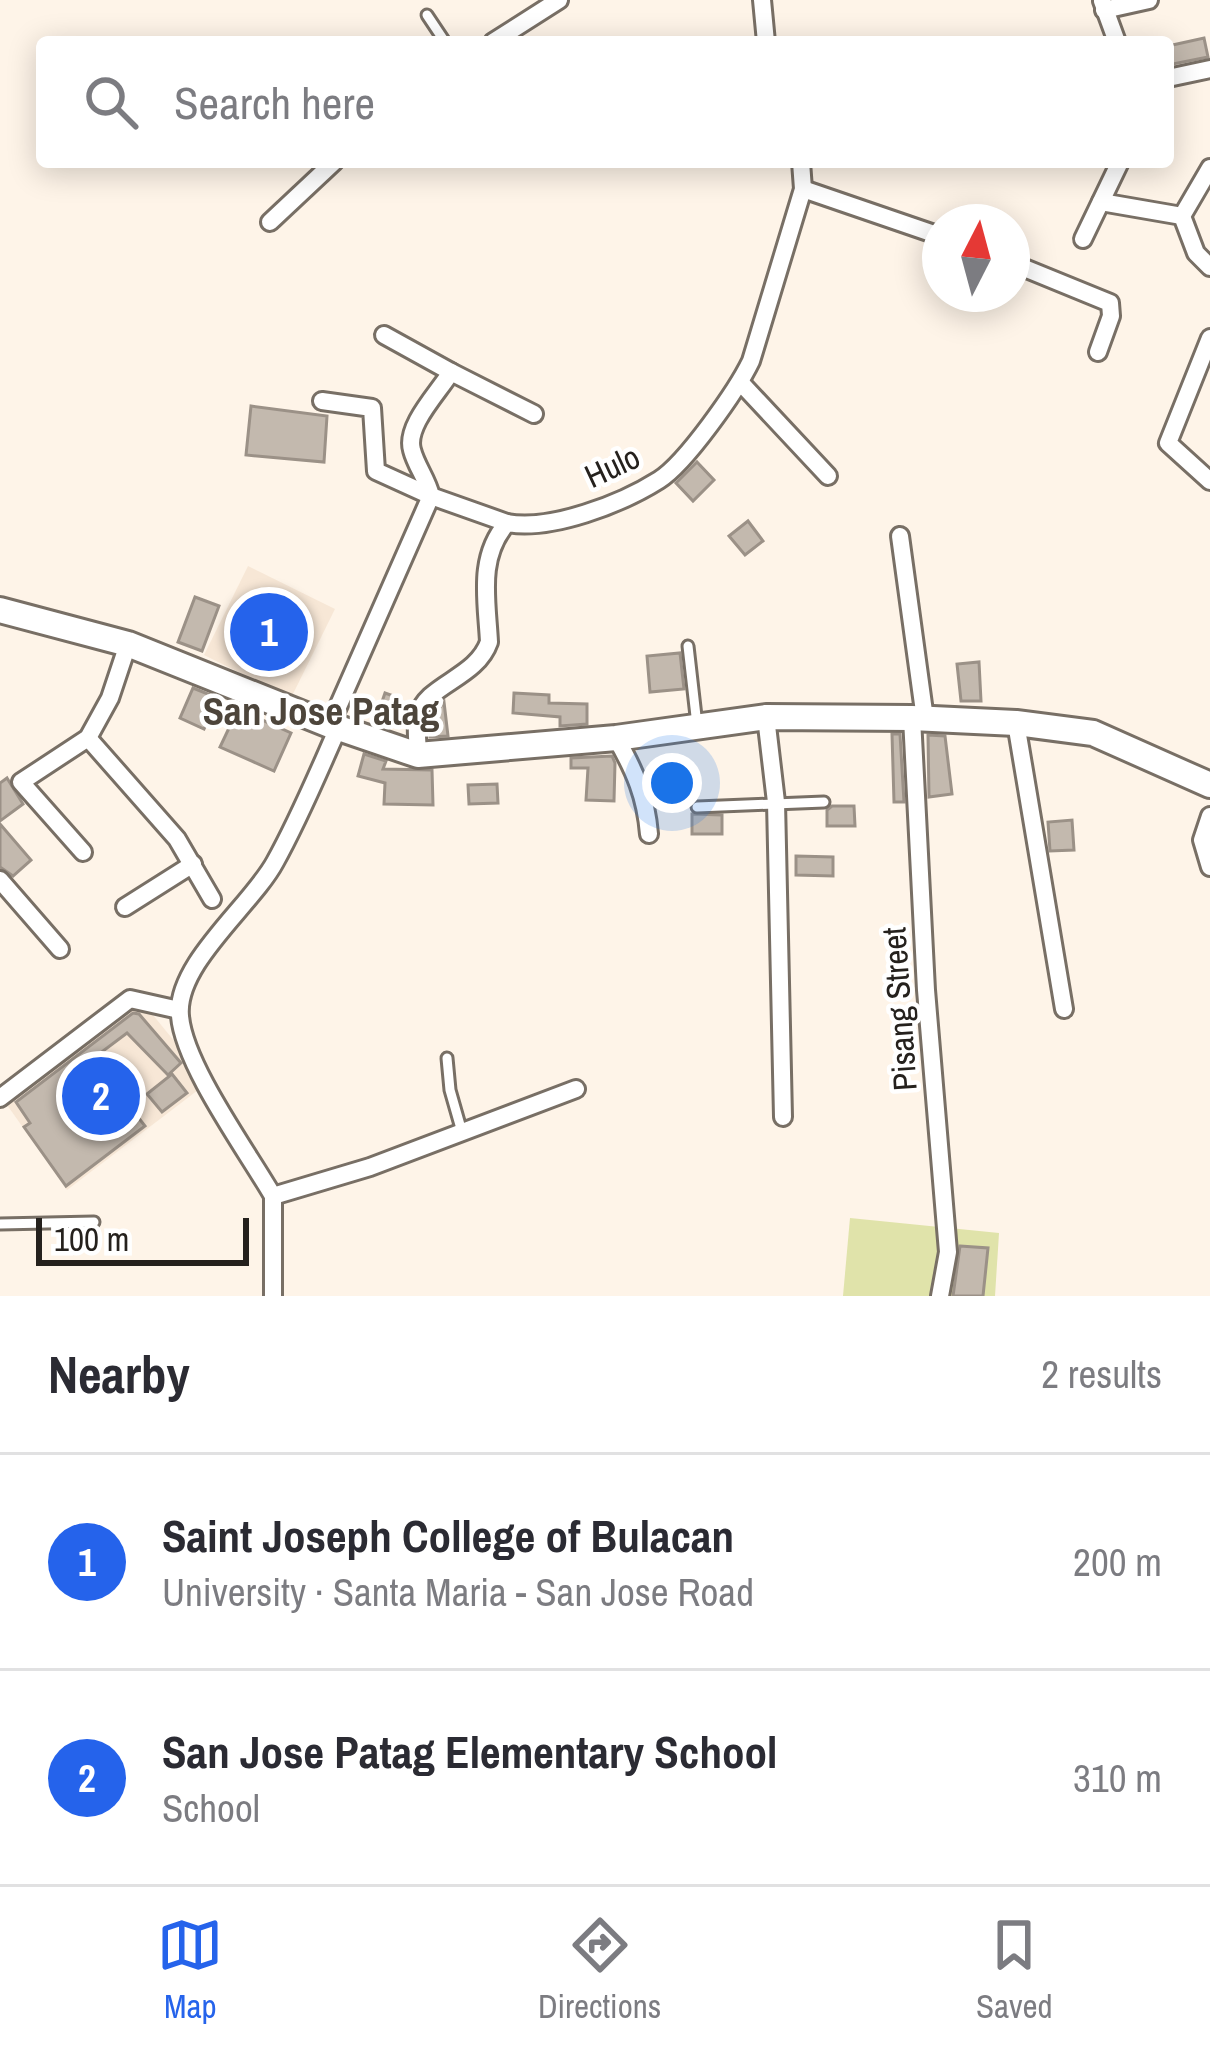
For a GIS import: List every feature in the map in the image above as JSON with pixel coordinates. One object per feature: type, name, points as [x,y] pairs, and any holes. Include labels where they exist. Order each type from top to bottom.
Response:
[{"type":"main road","points":[[0,610],[128,644],[334,727],[418,754],[616,739],[766,717],[919,718],[1093,733],[1210,785]]},
{"type":"street","points":[[502,36],[559,0]]},
{"type":"street","points":[[763,0],[766,36]]},
{"type":"street","points":[[1115,36],[1103,5],[1150,0]]},
{"type":"street","points":[[1174,77],[1210,69]]},
{"type":"street","points":[[270,223],[328,168]]},
{"type":"street","name":"Hulo","points":[[507,523],[534,526],[565,521],[662,479],[741,383],[751,361],[803,189],[801,168]]},
{"type":"street","points":[[1083,239],[1117,168]]},
{"type":"street","points":[[1182,216],[1210,168]]},
{"type":"street","points":[[803,189],[922,230]]},
{"type":"street","points":[[1101,202],[1182,216]]},
{"type":"street","points":[[1182,216],[1196,253],[1210,267]]},
{"type":"street","points":[[1030,270],[1110,303],[1112,316],[1098,352]]},
{"type":"street","points":[[384,335],[535,414]]},
{"type":"street","points":[[1210,338],[1206,361],[1168,443],[1210,482]]},
{"type":"street","points":[[273,1296],[273,1196],[201,1074],[183,1037],[178,1010],[197,963],[274,866],[334,727],[430,496],[427,478],[410,446],[410,433],[451,372]]},
{"type":"street","points":[[741,383],[828,476]]},
{"type":"street","points":[[322,401],[372,408],[376,471],[507,523],[487,560],[489,642],[485,653],[470,672],[422,707],[418,754]]},
{"type":"street","name":"Pisang Street","points":[[900,536],[919,718],[926,990],[948,1252],[940,1296]]},
{"type":"street","points":[[83,852],[21,782],[88,738],[110,698],[128,644]]},
{"type":"street","points":[[766,717],[776,802],[783,1117]]},
{"type":"street","points":[[1016,723],[1064,1009]]},
{"type":"street","points":[[88,738],[177,839],[212,899]]},
{"type":"street","points":[[616,739],[638,776],[650,834]]},
{"type":"street","points":[[1210,816],[1202,840],[1210,867]]},
{"type":"street","points":[[125,907],[194,864]]},
{"type":"street","points":[[0,880],[60,950]]},
{"type":"street","points":[[0,1098],[130,999],[178,1010]]},
{"type":"street","points":[[273,1196],[370,1167],[576,1089]]},
{"type":"lane","points":[[427,15],[441,36]]},
{"type":"lane","points":[[688,646],[697,725]]},
{"type":"lane","points":[[697,807],[824,802]]},
{"type":"lane","points":[[447,1058],[462,1132]]},
{"type":"lane","points":[[0,1224],[94,1222]]},
{"type":"shaded area","points":[[248,566],[335,609],[291,698],[204,655]]},
{"type":"shaded area","points":[[127,1002],[144,1004],[175,1042],[198,1090],[67,1190],[5,1102]]},
{"type":"green space","points":[[850,1218],[999,1233],[995,1296],[843,1296]]},
{"type":"building","points":[[1204,38],[1208,57],[1174,64],[1174,45]]},
{"type":"building","points":[[251,406],[327,416],[324,462],[246,455]]},
{"type":"building","points":[[697,462],[714,480],[693,501],[676,483]]},
{"type":"building","points":[[748,521],[763,541],[745,555],[729,536]]},
{"type":"building","points":[[195,597],[219,606],[202,651],[178,642]]},
{"type":"building","points":[[680,653],[684,689],[650,692],[647,656]]},
{"type":"building","points":[[979,662],[981,701],[961,701],[957,664]]},
{"type":"building","points":[[193,688],[218,698],[204,729],[180,718]]},
{"type":"building","points":[[385,693],[399,698],[390,724],[376,719]]},
{"type":"building","points":[[514,693],[549,695],[549,703],[587,704],[587,724],[560,726],[560,717],[513,713]]},
{"type":"building","points":[[444,702],[448,736],[430,737],[430,720]]},
{"type":"building","points":[[238,709],[291,733],[274,771],[220,747]]},
{"type":"building","points":[[892,734],[900,734],[904,802],[894,802]]},
{"type":"building","points":[[928,735],[945,736],[952,794],[929,797]]},
{"type":"building","points":[[364,754],[386,761],[383,769],[432,770],[433,805],[384,804],[385,783],[358,776]]},
{"type":"building","points":[[612,756],[614,801],[586,800],[588,768],[571,768],[571,758]]},
{"type":"building","points":[[7,778],[23,804],[0,821],[0,783]]},
{"type":"building","points":[[497,784],[498,803],[469,804],[468,785]]},
{"type":"building","points":[[854,806],[855,826],[827,826],[827,810]]},
{"type":"building","points":[[692,814],[722,815],[722,834],[692,834]]},
{"type":"building","points":[[1072,820],[1074,850],[1050,851],[1048,822]]},
{"type":"building","points":[[0,824],[31,860],[13,876],[0,867]]},
{"type":"building","points":[[796,856],[833,857],[833,876],[796,875]]},
{"type":"building","points":[[133,1013],[139,1014],[181,1063],[168,1075],[127,1033],[91,1060],[126,1109],[130,1107],[145,1126],[66,1186],[24,1127],[30,1123],[16,1102]]},
{"type":"building","points":[[172,1074],[187,1093],[162,1112],[147,1094]]},
{"type":"building","points":[[960,1246],[988,1248],[983,1296],[953,1296]]},
{"type":"place","name":"Saint Joseph College of Bulacan","points":[[269,632]]},
{"type":"place","name":"San Jose Patag Elementary School","points":[[101,1096]]},
{"type":"district","name":"San Jose Patag","points":[[321,711]]}]
